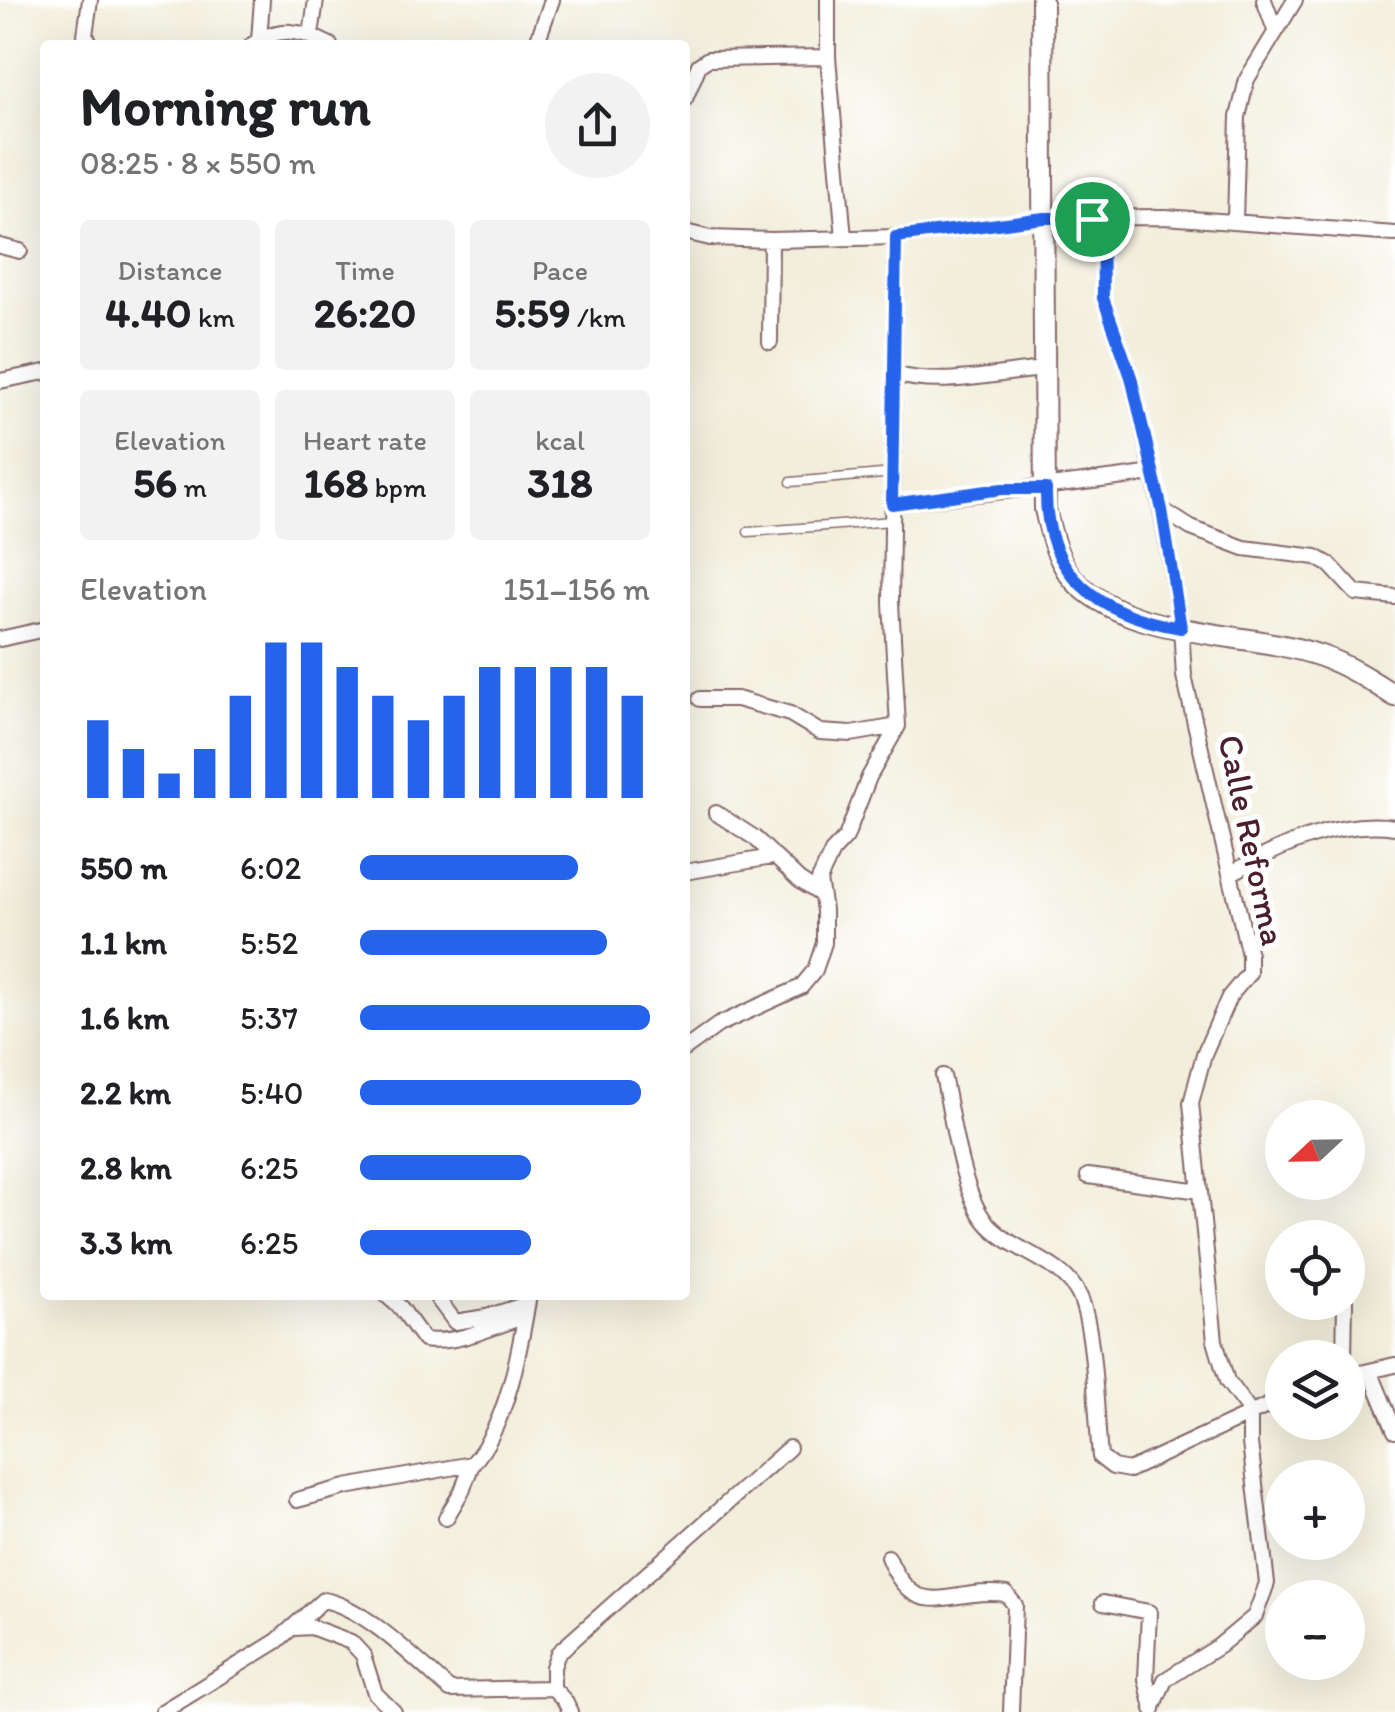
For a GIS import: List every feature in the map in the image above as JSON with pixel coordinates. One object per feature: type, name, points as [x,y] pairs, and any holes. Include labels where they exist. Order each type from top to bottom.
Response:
[{"type":"main road","points":[[1042,0],[1045,509],[1054,547],[1076,584],[1110,607],[1156,624],[1321,656],[1372,680],[1395,696]]},
{"type":"street","points":[[88,40],[85,35],[90,0]]},
{"type":"street","points":[[256,40],[262,0]]},
{"type":"street","points":[[311,35],[316,0]]},
{"type":"street","points":[[538,40],[552,0]]},
{"type":"street","points":[[828,0],[828,56],[844,238]]},
{"type":"street","points":[[1264,0],[1275,30]]},
{"type":"street","points":[[1236,220],[1238,117],[1247,79],[1295,0]]},
{"type":"street","points":[[259,40],[269,32],[294,31],[320,40]]},
{"type":"street","points":[[690,87],[699,65],[708,58],[828,56]]},
{"type":"street","points":[[690,233],[710,238],[772,240],[896,237],[1044,218],[1102,218],[1236,220],[1310,230],[1395,234]]},
{"type":"street","name":"Calle Reforma","points":[[1102,218],[1103,298],[1131,377],[1162,510],[1181,628],[1184,676],[1249,955],[1248,973],[1229,997],[1204,1054],[1191,1103],[1215,1341],[1226,1381],[1250,1412]]},
{"type":"street","points":[[690,1045],[718,1025],[800,987],[815,970],[824,944],[819,880],[832,852],[846,837],[869,776],[898,726],[891,602],[896,237]]},
{"type":"street","points":[[770,342],[772,240]]},
{"type":"street","points":[[0,246],[20,251]]},
{"type":"street","points":[[894,374],[914,380],[981,378],[1043,369]]},
{"type":"street","points":[[0,381],[40,373]]},
{"type":"street","points":[[892,504],[1002,489],[1046,489],[1153,473]]},
{"type":"street","points":[[1162,510],[1191,528],[1244,548],[1316,557],[1330,565],[1356,593],[1395,597]]},
{"type":"street","points":[[0,640],[40,630]]},
{"type":"street","points":[[700,699],[737,700],[790,714],[820,732],[851,734],[898,726]]},
{"type":"street","points":[[716,813],[755,838],[772,858],[820,894]]},
{"type":"street","points":[[1230,874],[1262,856],[1341,828],[1376,824],[1395,827]]},
{"type":"street","points":[[690,871],[772,858]]},
{"type":"street","points":[[944,1076],[970,1198],[986,1222],[1014,1246],[1060,1271],[1079,1294],[1086,1319],[1100,1456],[1113,1468],[1128,1470],[1265,1406]]},
{"type":"street","points":[[1088,1176],[1200,1192]]},
{"type":"street","points":[[392,1300],[424,1340],[432,1341],[480,1331],[527,1305]]},
{"type":"street","points":[[439,1300],[455,1322],[527,1305]]},
{"type":"street","points":[[446,1518],[472,1464],[493,1437],[515,1368],[527,1305]]},
{"type":"street","points":[[1365,1372],[1395,1365]]},
{"type":"street","points":[[1370,1371],[1395,1431]]},
{"type":"street","points":[[1152,1710],[1165,1680],[1219,1646],[1255,1616],[1267,1584],[1250,1412]]},
{"type":"street","points":[[570,1712],[566,1701],[553,1688],[558,1652],[789,1448]]},
{"type":"street","points":[[297,1500],[472,1464]]},
{"type":"street","points":[[888,1556],[909,1592],[924,1600],[988,1591],[1006,1594],[1015,1606],[1010,1712]]},
{"type":"street","points":[[162,1712],[294,1628],[323,1600],[340,1605],[381,1632],[450,1690],[553,1688]]},
{"type":"street","points":[[1103,1603],[1149,1612],[1146,1679],[1152,1710]]},
{"type":"street","points":[[294,1628],[311,1627],[351,1642],[363,1655],[375,1693],[394,1712]]},
{"type":"lane","points":[[791,482],[893,473]]},
{"type":"lane","points":[[748,532],[892,521]]},
{"type":"route","points":[[1044,218],[1092,219],[1102,218],[1103,298],[1131,377],[1162,510],[1181,628],[1156,624],[1110,607],[1076,584],[1054,547],[1045,509],[1046,489],[1002,489],[892,504],[896,237],[1044,218]]}]
